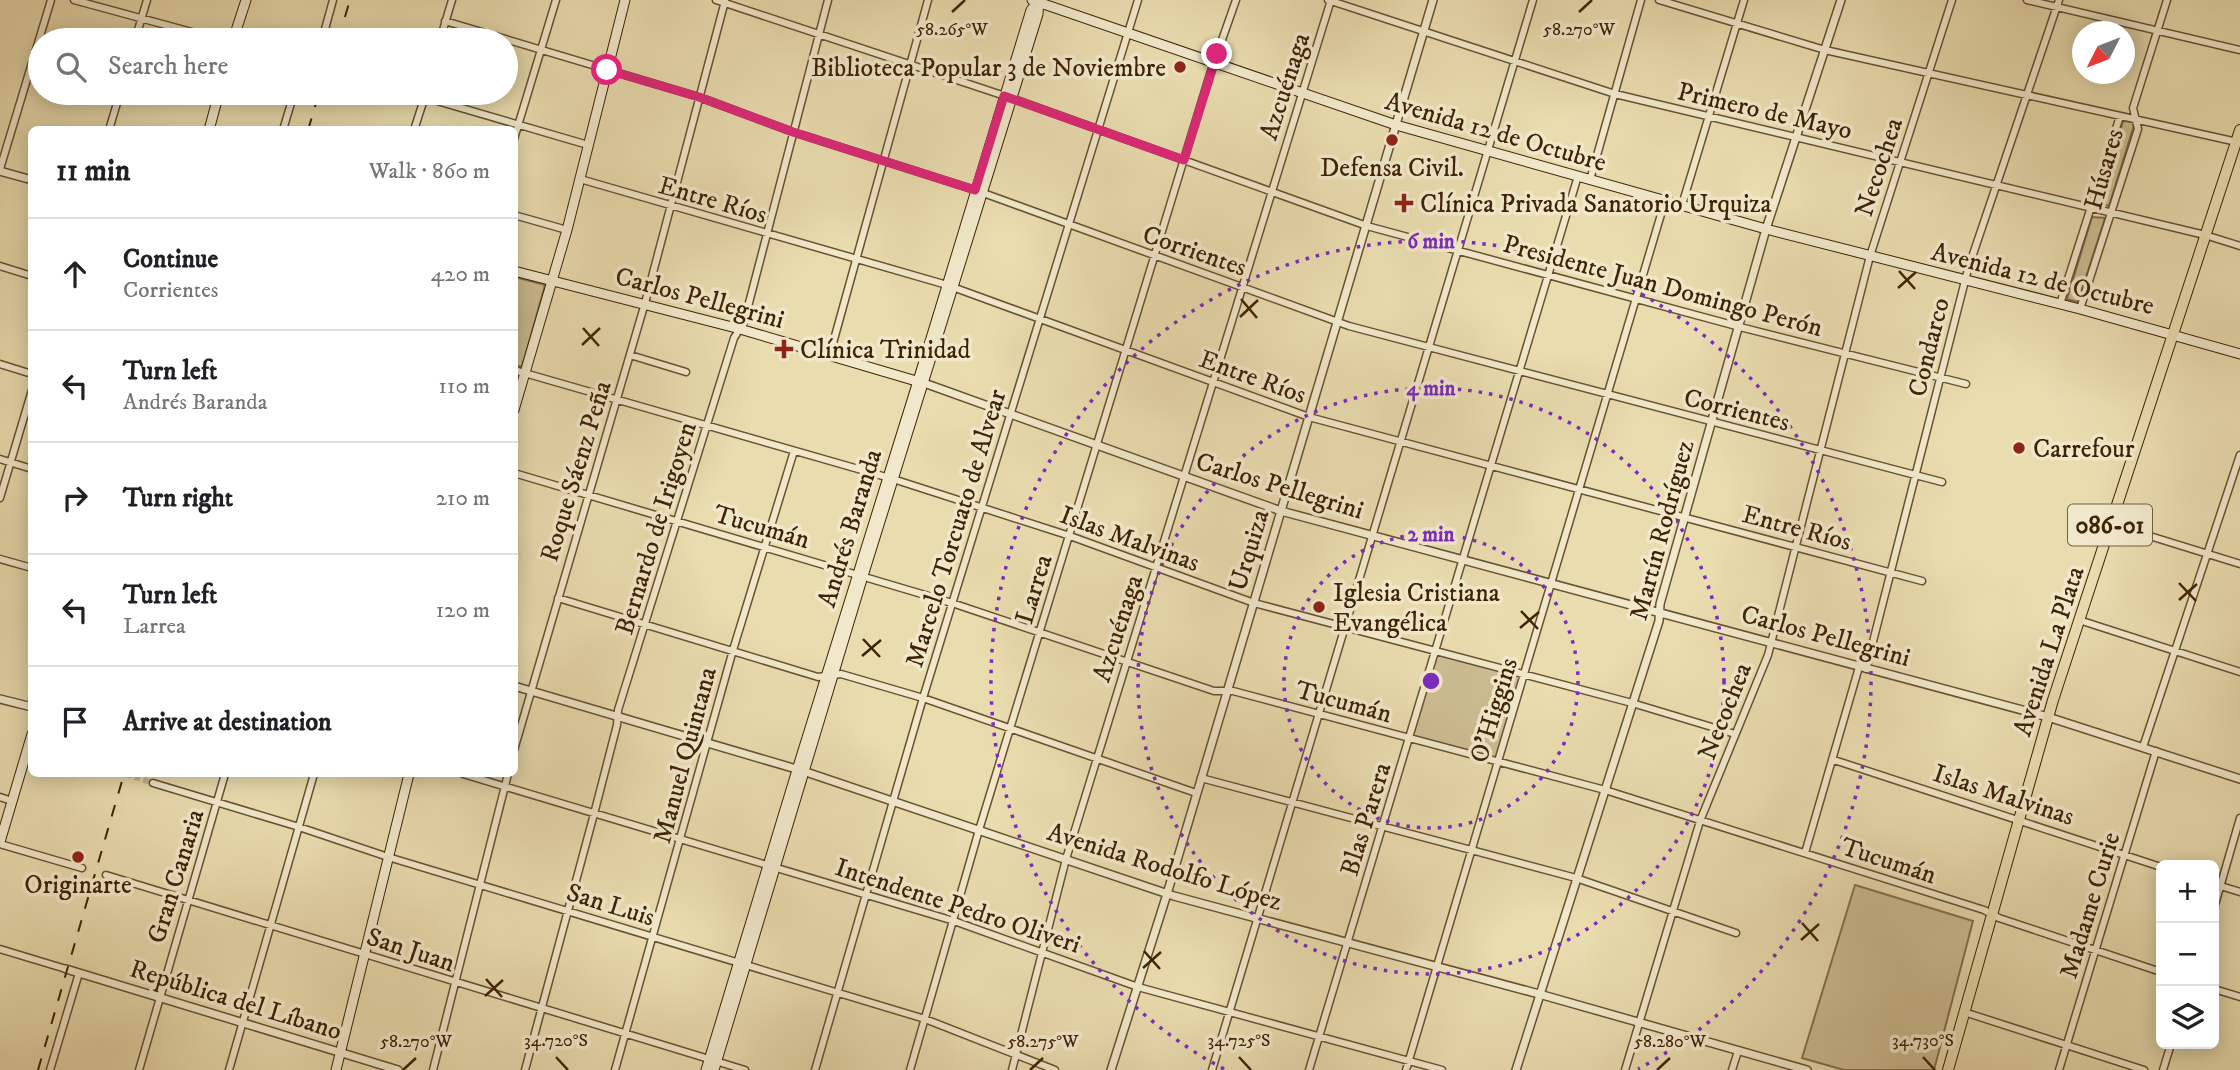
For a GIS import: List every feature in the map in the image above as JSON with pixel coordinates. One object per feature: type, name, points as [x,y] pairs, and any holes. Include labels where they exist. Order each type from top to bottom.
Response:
[{"type":"main road","points":[[237,28],[246,0]]},
{"type":"main road","points":[[518,398],[580,179],[625,0]]},
{"type":"main road","name":"Avenida 12 de Octubre","points":[[1036,1],[1396,125],[1766,229],[2175,334],[2240,354]]},
{"type":"main road","name":"Andrés Baranda","points":[[706,1070],[713,1063],[1008,97],[1031,10],[1036,1]]},
{"type":"main road","points":[[210,126],[216,105]]},
{"type":"main road","name":"Avenida La Plata","points":[[1948,1070],[2048,717],[2239,136]]},
{"type":"main road","name":"Carlos Pellegrini","points":[[518,272],[645,303],[921,382]]},
{"type":"main road","points":[[0,843],[28,751]]},
{"type":"main road","points":[[336,1070],[408,777]]},
{"type":"street","points":[[43,28],[51,0]]},
{"type":"street","points":[[74,0],[177,28]]},
{"type":"street","points":[[138,28],[147,0]]},
{"type":"street","points":[[326,28],[333,0]]},
{"type":"street","points":[[443,28],[452,0]]},
{"type":"street","points":[[519,125],[556,0]]},
{"type":"street","name":"Presidente Juan Domingo Perón","points":[[716,0],[1008,97],[1367,226],[1637,300],[1966,384]]},
{"type":"street","name":"Bernardo de Irigoyen","points":[[524,1070],[594,814],[617,716],[734,338],[744,322],[828,0]]},
{"type":"street","points":[[830,354],[928,0]]},
{"type":"street","name":"Marcelo Torcuato de Alvear","points":[[815,1070],[980,508],[1138,0]]},
{"type":"street","name":"Larrea","points":[[910,1070],[1010,728],[1214,63],[1236,0]]},
{"type":"street","name":"Primero de Mayo","points":[[1330,0],[1615,94],[2205,235],[2240,246]]},
{"type":"street","name":"Azcuénaga","points":[[1012,1070],[1066,859],[1330,0]]},
{"type":"street","name":"Urquiza","points":[[1111,1070],[1167,894],[1433,0]]},
{"type":"street","points":[[1212,1070],[1460,251],[1533,0]]},
{"type":"street","points":[[1590,180],[1642,0]]},
{"type":"street","points":[[1659,0],[1825,50],[2120,116],[2239,136]]},
{"type":"street","points":[[1682,205],[1744,0]]},
{"type":"street","name":"Martín Rodríguez","points":[[1516,1070],[1659,621],[1659,611],[1766,229],[1841,0]]},
{"type":"street","name":"Necochea","points":[[1625,1070],[1700,821],[1772,642],[1870,256],[1952,0]]},
{"type":"street","points":[[2027,0],[2058,3],[2240,50]]},
{"type":"street","name":"Húsares","points":[[2080,309],[2138,129],[2133,108],[2167,0]]},
{"type":"street","name":"Roque Sáenz Peña","points":[[518,736],[645,303],[725,1]]},
{"type":"street","name":"Condarco","points":[[1805,853],[1891,572],[1965,280],[2058,3]]},
{"type":"street","name":"Corrientes","points":[[445,22],[466,28]]},
{"type":"street","name":"Corrientes","points":[[518,43],[699,97],[793,132],[978,191],[1338,322],[1608,396],[1942,482]]},
{"type":"street","points":[[28,77],[0,170],[28,179]]},
{"type":"street","points":[[110,126],[116,105]]},
{"type":"street","points":[[285,126],[291,105]]},
{"type":"street","points":[[415,126],[422,105]]},
{"type":"street","points":[[456,105],[588,145]]},
{"type":"street","name":"Húsares","points":[[2060,304],[2120,116]]},
{"type":"street","name":"Blas Parera","points":[[1310,1070],[1578,176]]},
{"type":"street","name":"Entre Ríos","points":[[580,179],[950,287],[1309,417],[1922,581]]},
{"type":"street","name":"O'Higgins","points":[[1406,1070],[1665,201]]},
{"type":"street","points":[[518,216],[566,230]]},
{"type":"street","points":[[0,266],[28,275]]},
{"type":"street","points":[[630,355],[686,372]]},
{"type":"street","points":[[0,365],[28,373]]},
{"type":"street","name":"Islas Malvinas","points":[[518,371],[890,478],[1070,536],[1254,603],[1632,703],[1735,734]]},
{"type":"street","name":"Carlos Pellegrini","points":[[921,382],[1281,511],[2048,717],[2240,779]]},
{"type":"street","points":[[0,498],[28,403]]},
{"type":"street","name":"Manuel Quintana","points":[[615,1070],[733,650],[794,451]]},
{"type":"street","points":[[2143,747],[2240,457]]},
{"type":"street","points":[[0,459],[28,467]]},
{"type":"street","name":"Tucumán","points":[[518,474],[952,603],[1214,691],[1233,691],[1605,790],[1805,853],[2156,970]]},
{"type":"street","points":[[2111,524],[2240,564]]},
{"type":"street","points":[[0,559],[28,567]]},
{"type":"street","points":[[558,598],[818,677],[841,674],[923,698],[1196,793]]},
{"type":"street","points":[[2079,620],[2240,672]]},
{"type":"street","name":"Avenida Rodolfo López","points":[[518,687],[800,771],[1167,894],[1539,994],[1807,1070]]},
{"type":"street","points":[[0,699],[28,706]]},
{"type":"street","name":"Madame Curie","points":[[2059,1070],[2156,751]]},
{"type":"street","name":"Islas Malvinas","points":[[1834,760],[2156,865]]},
{"type":"street","name":"Gran Canaria","points":[[139,1070],[186,900],[224,777]]},
{"type":"street","points":[[229,1070],[313,777]]},
{"type":"street","name":"Intendente Pedro Oliveri","points":[[472,777],[954,921],[1138,987],[1442,1070]]},
{"type":"street","points":[[433,1070],[507,777]]},
{"type":"street","points":[[1200,778],[1576,878],[1736,933]]},
{"type":"street","name":"San Luis","points":[[153,783],[925,1019],[1055,1070]]},
{"type":"street","points":[[0,797],[12,801]]},
{"type":"street","points":[[2219,879],[2240,818]]},
{"type":"street","points":[[0,843],[82,868]]},
{"type":"street","name":"San Juan","points":[[106,875],[713,1063],[745,1070]]},
{"type":"street","points":[[2219,886],[2240,892]]},
{"type":"street","points":[[0,949],[64,969]]},
{"type":"street","name":"República del Líbano","points":[[64,969],[398,1070]]},
{"type":"street","points":[[52,1070],[79,973]]},
{"type":"street","points":[[2219,991],[2240,997]]},
{"type":"street","points":[[1964,1012],[2144,1070]]},
{"type":"street","points":[[2163,1070],[2169,1049]]},
{"type":"street","points":[[1732,1070],[1738,1051]]},
{"type":"shaded area","points":[[2123,121],[2135,122],[2109,206],[2098,203]]},
{"type":"shaded area","points":[[2092,217],[2105,218],[2078,302],[2067,299]]},
{"type":"shaded area","points":[[518,278],[545,285],[522,367],[518,366]]},
{"type":"shaded area","points":[[1436,651],[1524,674],[1497,763],[1409,739]]},
{"type":"shaded area","points":[[1855,885],[1973,921],[1934,1070],[1844,1070],[1802,1058]]},
{"type":"tunnel","points":[[135,777],[153,783]]},
{"type":"railway","points":[[342,28],[350,0]]},
{"type":"railway","points":[[309,126],[315,105]]},
{"type":"railway","points":[[38,1070],[123,777]]},
{"type":"place","name":"Biblioteca Popular 3 de Noviembre","points":[[1180,67]]},
{"type":"place","name":"Defensa Civil.","points":[[1392,140]]},
{"type":"place","name":"Clínica Privada Sanatorio Urquiza","points":[[1404,203]]},
{"type":"place","name":"Clínica Trinidad","points":[[784,349]]},
{"type":"place","name":"Carrefour","points":[[2019,448]]},
{"type":"place","name":"Iglesia Cristiana Evangélica","points":[[1319,607]]},
{"type":"place","name":"Originarte","points":[[78,857]]},
{"type":"route","points":[[607,70],[699,97],[793,132],[975,190],[1004,96],[1184,160],[1217,54]]}]
